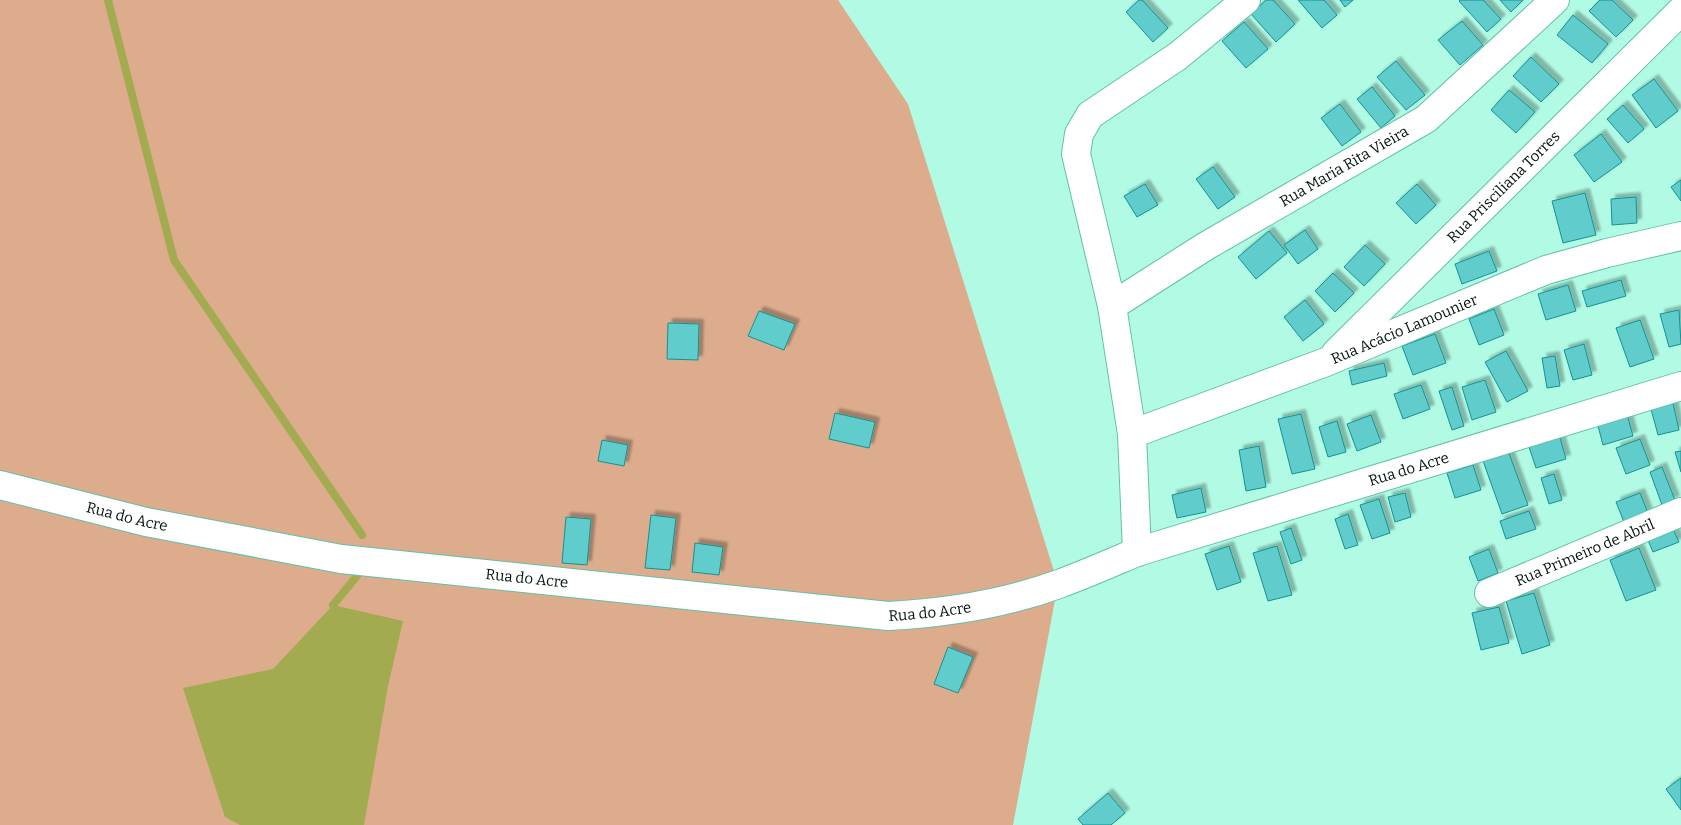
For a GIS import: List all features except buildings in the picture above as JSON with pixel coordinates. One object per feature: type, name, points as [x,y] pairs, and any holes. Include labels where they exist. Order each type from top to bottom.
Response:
[{"type":"street","points":[[1137,552],[1132,434],[1112,306],[1076,154],[1079,134],[1090,115],[1178,56],[1246,0]]},
{"type":"street","name":"Rua Maria Rita Vieira","points":[[1112,306],[1206,246],[1426,119],[1555,0]]},
{"type":"street","name":"Rua Prisciliana Torres","points":[[1326,362],[1681,11]]},
{"type":"street","name":"Rua Acácio Lamounier","points":[[1132,434],[1326,362],[1546,270],[1681,236]]},
{"type":"street","name":"Rua do Acre","points":[[0,485],[146,522],[341,559],[888,616],[939,614],[990,603],[1058,584],[1137,552],[1681,386]]},
{"type":"street","name":"Rua Primeiro de Abril","points":[[1489,593],[1681,512]]},
{"type":"shaded area","points":[[0,0],[838,0],[908,104],[1058,584],[1013,825],[0,825]]},
{"type":"shaded area","points":[[333,605],[403,621],[388,686],[364,825],[240,825],[225,817],[183,688],[273,669]]},
{"type":"waterway","points":[[108,0],[174,260],[362,535]]},
{"type":"waterway","points":[[333,605],[357,576]]}]
